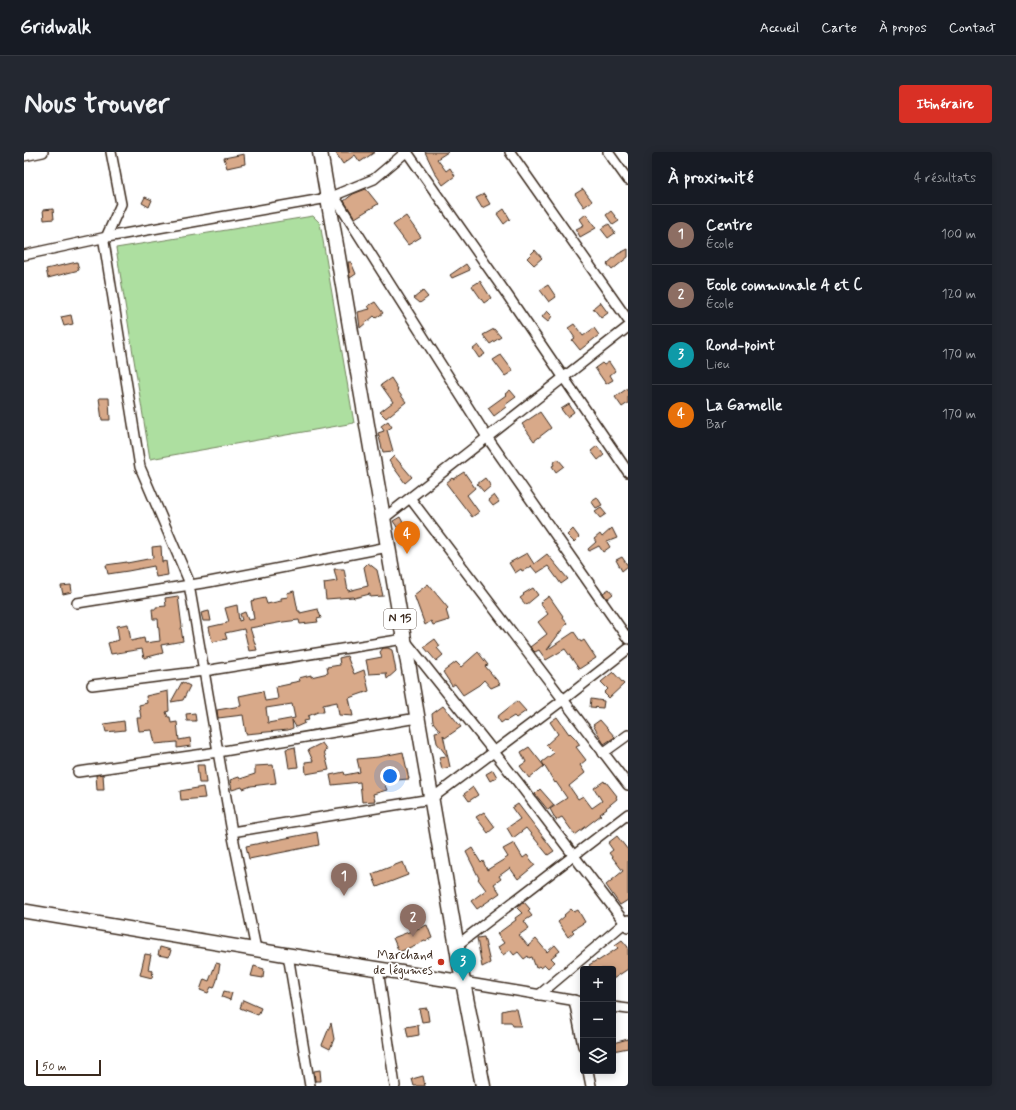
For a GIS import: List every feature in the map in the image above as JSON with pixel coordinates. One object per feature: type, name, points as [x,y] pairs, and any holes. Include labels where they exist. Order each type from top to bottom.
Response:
[{"type":"main road","name":"N 15","points":[[320,152],[331,197],[417,718],[456,946],[483,1086]]},
{"type":"main road","points":[[24,911],[288,955],[463,982]]},
{"type":"street","points":[[24,156],[43,152]]},
{"type":"street","points":[[111,152],[121,204],[104,242],[140,467],[188,579],[232,832],[256,949]]},
{"type":"street","points":[[24,255],[107,237],[331,197],[374,179],[407,152],[564,377],[628,472]]},
{"type":"street","points":[[510,152],[628,320]]},
{"type":"street","points":[[608,152],[628,180]]},
{"type":"street","points":[[331,197],[487,437],[628,639]]},
{"type":"street","points":[[383,519],[628,327]]},
{"type":"street","points":[[410,498],[628,785]]},
{"type":"street","points":[[77,603],[189,585],[388,547]]},
{"type":"street","points":[[92,685],[204,671],[404,640],[494,752],[627,923],[539,995]]},
{"type":"street","points":[[232,832],[431,799],[564,700],[628,650]]},
{"type":"street","points":[[78,772],[218,752],[417,718]]},
{"type":"street","points":[[604,753],[628,735]]},
{"type":"street","points":[[456,946],[628,814]]},
{"type":"street","points":[[288,955],[310,1086]]},
{"type":"street","points":[[378,969],[395,1086]]},
{"type":"street","points":[[463,982],[579,1001],[582,1038]]},
{"type":"street","points":[[616,1007],[628,1009]]},
{"type":"street","points":[[589,1074],[591,1086]]},
{"type":"green space","points":[[313,216],[320,223],[354,423],[150,459],[116,248]]},
{"type":"building","points":[[335,152],[375,152],[360,162],[355,155],[343,164]]},
{"type":"building","points":[[425,152],[448,152],[437,159],[446,171],[450,168],[455,176],[443,185],[435,173]]},
{"type":"building","points":[[244,154],[245,164],[227,168],[224,158]]},
{"type":"building","points":[[366,189],[378,204],[355,218],[344,201],[353,194]]},
{"type":"building","points":[[583,189],[592,201],[584,207],[575,194]]},
{"type":"building","points":[[484,194],[490,204],[482,208],[476,198]]},
{"type":"building","points":[[145,197],[152,200],[149,207],[142,203]]},
{"type":"building","points":[[53,209],[54,219],[44,220],[43,210]]},
{"type":"building","points":[[504,209],[510,219],[504,224],[497,214]]},
{"type":"building","points":[[611,211],[619,221],[613,225],[606,215]]},
{"type":"building","points":[[586,214],[596,228],[580,237],[576,229],[584,225],[580,219]]},
{"type":"building","points":[[406,216],[421,237],[408,245],[393,225]]},
{"type":"building","points":[[609,224],[615,233],[608,238],[601,229]]},
{"type":"building","points":[[628,249],[628,257],[612,270],[607,264],[618,254]]},
{"type":"building","points":[[535,250],[542,258],[534,265],[527,258]]},
{"type":"building","points":[[77,262],[79,270],[48,278],[46,269]]},
{"type":"building","points":[[348,262],[351,262],[356,274],[350,278]]},
{"type":"building","points":[[466,264],[470,270],[452,278],[450,275]]},
{"type":"building","points":[[480,281],[491,298],[484,303],[472,286]]},
{"type":"building","points":[[548,285],[556,297],[549,302],[540,290]]},
{"type":"building","points":[[423,291],[428,297],[420,303],[414,298]]},
{"type":"building","points":[[375,302],[383,313],[376,318],[374,316],[360,328],[358,312],[370,309],[368,306]]},
{"type":"building","points":[[600,302],[608,313],[601,318],[593,308]]},
{"type":"building","points":[[547,311],[552,316],[548,322],[542,317]]},
{"type":"building","points":[[71,315],[73,324],[64,326],[61,317]]},
{"type":"building","points":[[574,324],[583,336],[594,328],[599,335],[580,350],[572,340],[575,338],[568,328]]},
{"type":"building","points":[[494,329],[501,337],[490,344],[483,335]]},
{"type":"building","points":[[478,345],[485,354],[479,358],[473,349]]},
{"type":"building","points":[[501,355],[513,371],[505,376],[493,360]]},
{"type":"building","points":[[609,362],[615,371],[610,375],[613,380],[606,384],[595,368],[602,363],[604,365]]},
{"type":"building","points":[[391,378],[398,389],[397,390],[406,402],[386,418],[380,412],[393,402],[381,385]]},
{"type":"building","points":[[628,388],[628,403],[622,407],[615,397]]},
{"type":"building","points":[[510,390],[516,397],[494,416],[488,408],[506,395],[505,394]]},
{"type":"building","points":[[99,398],[109,398],[110,420],[102,420]]},
{"type":"building","points":[[569,404],[574,412],[567,417],[561,409]]},
{"type":"building","points":[[540,412],[551,428],[534,441],[522,424]]},
{"type":"building","points":[[388,421],[392,427],[387,430],[393,451],[383,452],[378,433],[384,431],[381,426]]},
{"type":"building","points":[[597,446],[604,455],[598,460],[591,451]]},
{"type":"building","points":[[394,456],[412,477],[405,483],[389,461]]},
{"type":"building","points":[[558,459],[564,466],[556,472],[552,466]]},
{"type":"building","points":[[464,472],[475,488],[467,495],[479,512],[472,517],[446,483]]},
{"type":"building","points":[[485,478],[491,486],[484,492],[477,484]]},
{"type":"building","points":[[494,495],[499,502],[493,506],[488,500]]},
{"type":"building","points":[[597,497],[602,505],[596,508],[591,501]]},
{"type":"building","points":[[601,508],[606,514],[600,518],[595,512]]},
{"type":"building","points":[[400,517],[407,530],[401,533],[393,521]]},
{"type":"building","points":[[612,528],[617,538],[607,542],[610,547],[603,552],[599,546],[589,551],[588,549],[596,542],[594,539],[600,534],[602,537]]},
{"type":"building","points":[[573,529],[579,537],[574,542],[567,535]]},
{"type":"building","points":[[161,546],[162,562],[166,561],[168,575],[156,577],[154,566],[108,574],[106,565],[153,558],[152,547]]},
{"type":"building","points":[[527,553],[534,564],[547,554],[568,579],[561,584],[548,566],[537,573],[531,566],[522,571],[521,569],[515,573],[509,563]]},
{"type":"building","points":[[622,557],[628,566],[622,571],[616,560]]},
{"type":"building","points":[[368,563],[377,570],[383,596],[370,597],[370,594],[354,598],[326,599],[324,583],[337,581],[334,569],[344,569],[348,591],[368,586],[364,567]]},
{"type":"building","points":[[428,584],[448,608],[446,610],[449,620],[433,625],[431,621],[425,625],[414,595]]},
{"type":"building","points":[[71,585],[72,592],[63,594],[61,586]]},
{"type":"building","points":[[533,588],[538,595],[526,605],[520,598],[524,595],[523,594]]},
{"type":"building","points":[[609,589],[613,594],[607,599],[603,593]]},
{"type":"building","points":[[294,591],[298,611],[300,611],[300,613],[318,609],[321,618],[317,619],[318,622],[300,624],[299,620],[250,628],[257,650],[249,651],[244,629],[225,633],[227,639],[212,642],[209,627],[229,622],[225,608],[237,605],[239,621],[242,620],[240,614],[245,612],[248,620],[254,619],[251,601],[265,598],[267,604],[281,601],[281,598],[288,597],[287,593]]},
{"type":"building","points":[[178,596],[183,641],[161,645],[163,653],[144,658],[142,649],[111,654],[108,643],[119,640],[117,626],[128,624],[131,641],[144,638],[145,643],[160,641],[158,619],[153,619],[152,609],[166,606],[165,598]]},
{"type":"building","points":[[549,596],[567,623],[547,650],[574,632],[581,642],[584,640],[596,658],[579,669],[565,649],[546,660],[539,650],[535,652],[530,647],[547,634],[538,622],[548,614],[540,603]]},
{"type":"building","points":[[209,611],[211,621],[203,621],[201,613]]},
{"type":"building","points":[[435,639],[440,646],[437,648],[443,655],[436,661],[424,647]]},
{"type":"building","points":[[383,648],[392,650],[396,671],[387,679],[386,673],[369,674],[366,660],[382,657],[380,652]]},
{"type":"building","points":[[478,652],[488,665],[485,666],[500,684],[491,688],[484,680],[463,695],[455,684],[452,686],[443,672],[456,662],[461,667]]},
{"type":"building","points":[[347,656],[354,674],[364,670],[369,691],[349,698],[353,716],[339,715],[337,702],[323,705],[324,712],[318,712],[308,716],[309,720],[304,721],[305,723],[296,727],[292,720],[293,728],[288,730],[246,734],[243,715],[218,718],[217,710],[241,706],[239,696],[263,691],[265,701],[278,699],[276,687],[300,681],[299,678],[328,673],[327,667],[340,665],[339,658]],"holes":[[[292,704],[295,718],[268,723],[266,708]]]},
{"type":"building","points":[[613,672],[624,684],[609,698],[604,693],[608,689],[601,682]]},
{"type":"building","points":[[182,682],[190,686],[183,700],[171,702]]},
{"type":"building","points":[[168,691],[169,711],[166,712],[168,717],[170,717],[171,723],[177,722],[179,740],[190,738],[191,746],[177,748],[177,742],[155,744],[152,730],[139,731],[137,718],[141,718],[139,705],[147,703],[146,696]]},
{"type":"building","points":[[591,699],[604,701],[603,708],[590,707]]},
{"type":"building","points":[[517,701],[526,711],[516,718],[514,716],[501,723],[497,717]]},
{"type":"building","points":[[443,706],[461,727],[445,738],[443,735],[450,767],[442,769],[439,757],[447,756],[437,743],[435,732],[440,731],[433,722],[432,714]]},
{"type":"building","points":[[195,713],[196,721],[187,721],[186,714]]},
{"type":"building","points":[[557,717],[569,734],[570,733],[575,738],[580,745],[576,747],[586,760],[580,765],[585,773],[569,786],[578,799],[583,796],[592,808],[602,801],[594,788],[604,781],[617,796],[617,799],[600,814],[601,815],[575,835],[562,817],[556,820],[550,809],[567,798],[556,782],[555,783],[542,762],[554,753],[546,745],[558,734],[550,722]]},
{"type":"building","points":[[600,720],[615,737],[604,744],[593,725]]},
{"type":"building","points":[[124,721],[125,730],[106,732],[104,724]]},
{"type":"building","points":[[322,743],[327,750],[324,751],[329,770],[306,774],[305,762],[313,761],[308,750]]},
{"type":"building","points":[[295,747],[298,767],[289,768],[286,749]]},
{"type":"building","points":[[529,747],[544,766],[529,778],[520,766],[526,762],[521,752]]},
{"type":"building","points":[[403,752],[409,779],[384,783],[387,790],[373,794],[375,801],[362,802],[360,782],[332,785],[330,775],[344,772],[345,775],[360,772],[357,759]]},
{"type":"building","points":[[197,765],[204,765],[206,783],[199,783]]},
{"type":"building","points":[[273,765],[276,783],[251,786],[243,789],[242,787],[232,790],[230,780],[239,777],[240,779],[255,774],[255,766]]},
{"type":"building","points":[[493,770],[497,777],[490,781],[486,774]]},
{"type":"building","points":[[103,774],[104,790],[97,790],[96,775]]},
{"type":"building","points":[[203,787],[205,798],[181,800],[180,791]]},
{"type":"building","points":[[473,787],[478,795],[469,801],[464,794]]},
{"type":"building","points":[[540,789],[554,805],[548,810],[535,794]]},
{"type":"building","points":[[518,804],[554,851],[548,855],[526,828],[513,838],[507,828],[520,819],[512,808]]},
{"type":"building","points":[[484,812],[495,827],[488,833],[476,817]]},
{"type":"building","points":[[317,832],[319,845],[249,859],[246,846]]},
{"type":"building","points":[[617,836],[628,850],[628,900],[620,905],[606,885],[623,871],[609,853],[613,850],[608,843]]},
{"type":"building","points":[[514,843],[523,858],[527,855],[535,865],[518,879],[510,868],[499,876],[501,879],[494,884],[500,893],[477,909],[471,901],[486,890],[478,879],[479,878],[466,852],[472,848],[481,863],[483,861],[487,870],[508,857],[503,849]]},
{"type":"building","points":[[403,862],[408,875],[377,887],[372,874]]},
{"type":"building","points":[[524,902],[530,909],[528,911],[532,916],[524,921],[529,928],[519,935],[528,946],[536,939],[547,952],[555,945],[560,951],[551,958],[555,962],[548,968],[545,965],[541,968],[539,966],[536,968],[532,957],[529,958],[528,956],[524,959],[518,952],[514,955],[510,950],[503,955],[498,947],[504,943],[497,934],[516,920],[515,918],[522,913],[517,908]]},
{"type":"building","points":[[571,909],[574,912],[578,910],[585,922],[572,930],[574,932],[568,937],[558,922]]},
{"type":"building","points":[[427,925],[432,938],[399,952],[393,938]]},
{"type":"building","points":[[484,937],[490,963],[482,967],[477,938]]},
{"type":"building","points":[[622,940],[628,947],[628,969],[616,977],[616,966],[589,965],[618,948],[615,945]]},
{"type":"building","points":[[160,947],[171,950],[169,957],[158,955]]},
{"type":"building","points":[[145,954],[151,955],[148,970],[153,971],[152,978],[140,975]]},
{"type":"building","points":[[216,963],[220,964],[214,988],[211,987],[208,993],[200,990],[204,979],[209,981]]},
{"type":"building","points":[[254,966],[264,969],[263,978],[251,976]]},
{"type":"building","points":[[224,991],[232,993],[230,1000],[222,997]]},
{"type":"building","points":[[243,1000],[261,1008],[258,1015],[240,1008]]},
{"type":"building","points":[[427,1008],[429,1021],[422,1022],[419,1009]]},
{"type":"building","points":[[517,1009],[521,1026],[513,1026],[511,1022],[502,1022],[502,1011]]},
{"type":"building","points":[[331,1023],[334,1039],[330,1049],[322,1045]]},
{"type":"building","points":[[418,1025],[419,1035],[408,1037],[406,1027]]},
{"type":"building","points":[[628,1039],[628,1048],[616,1050],[616,1042]]},
{"type":"building","points":[[320,1070],[321,1081],[315,1081],[314,1071]]},
{"type":"building","points":[[423,1076],[425,1086],[414,1086],[412,1079]]},
{"type":"place","name":"La Gamelle","points":[[407,554]]},
{"type":"place","name":"Centre","points":[[344,896]]},
{"type":"place","name":"Ecole communale A et C","points":[[413,937]]},
{"type":"place","name":"Marchand de légumes","points":[[441,962]]},
{"type":"place","name":"Rond-point","points":[[463,981]]}]
